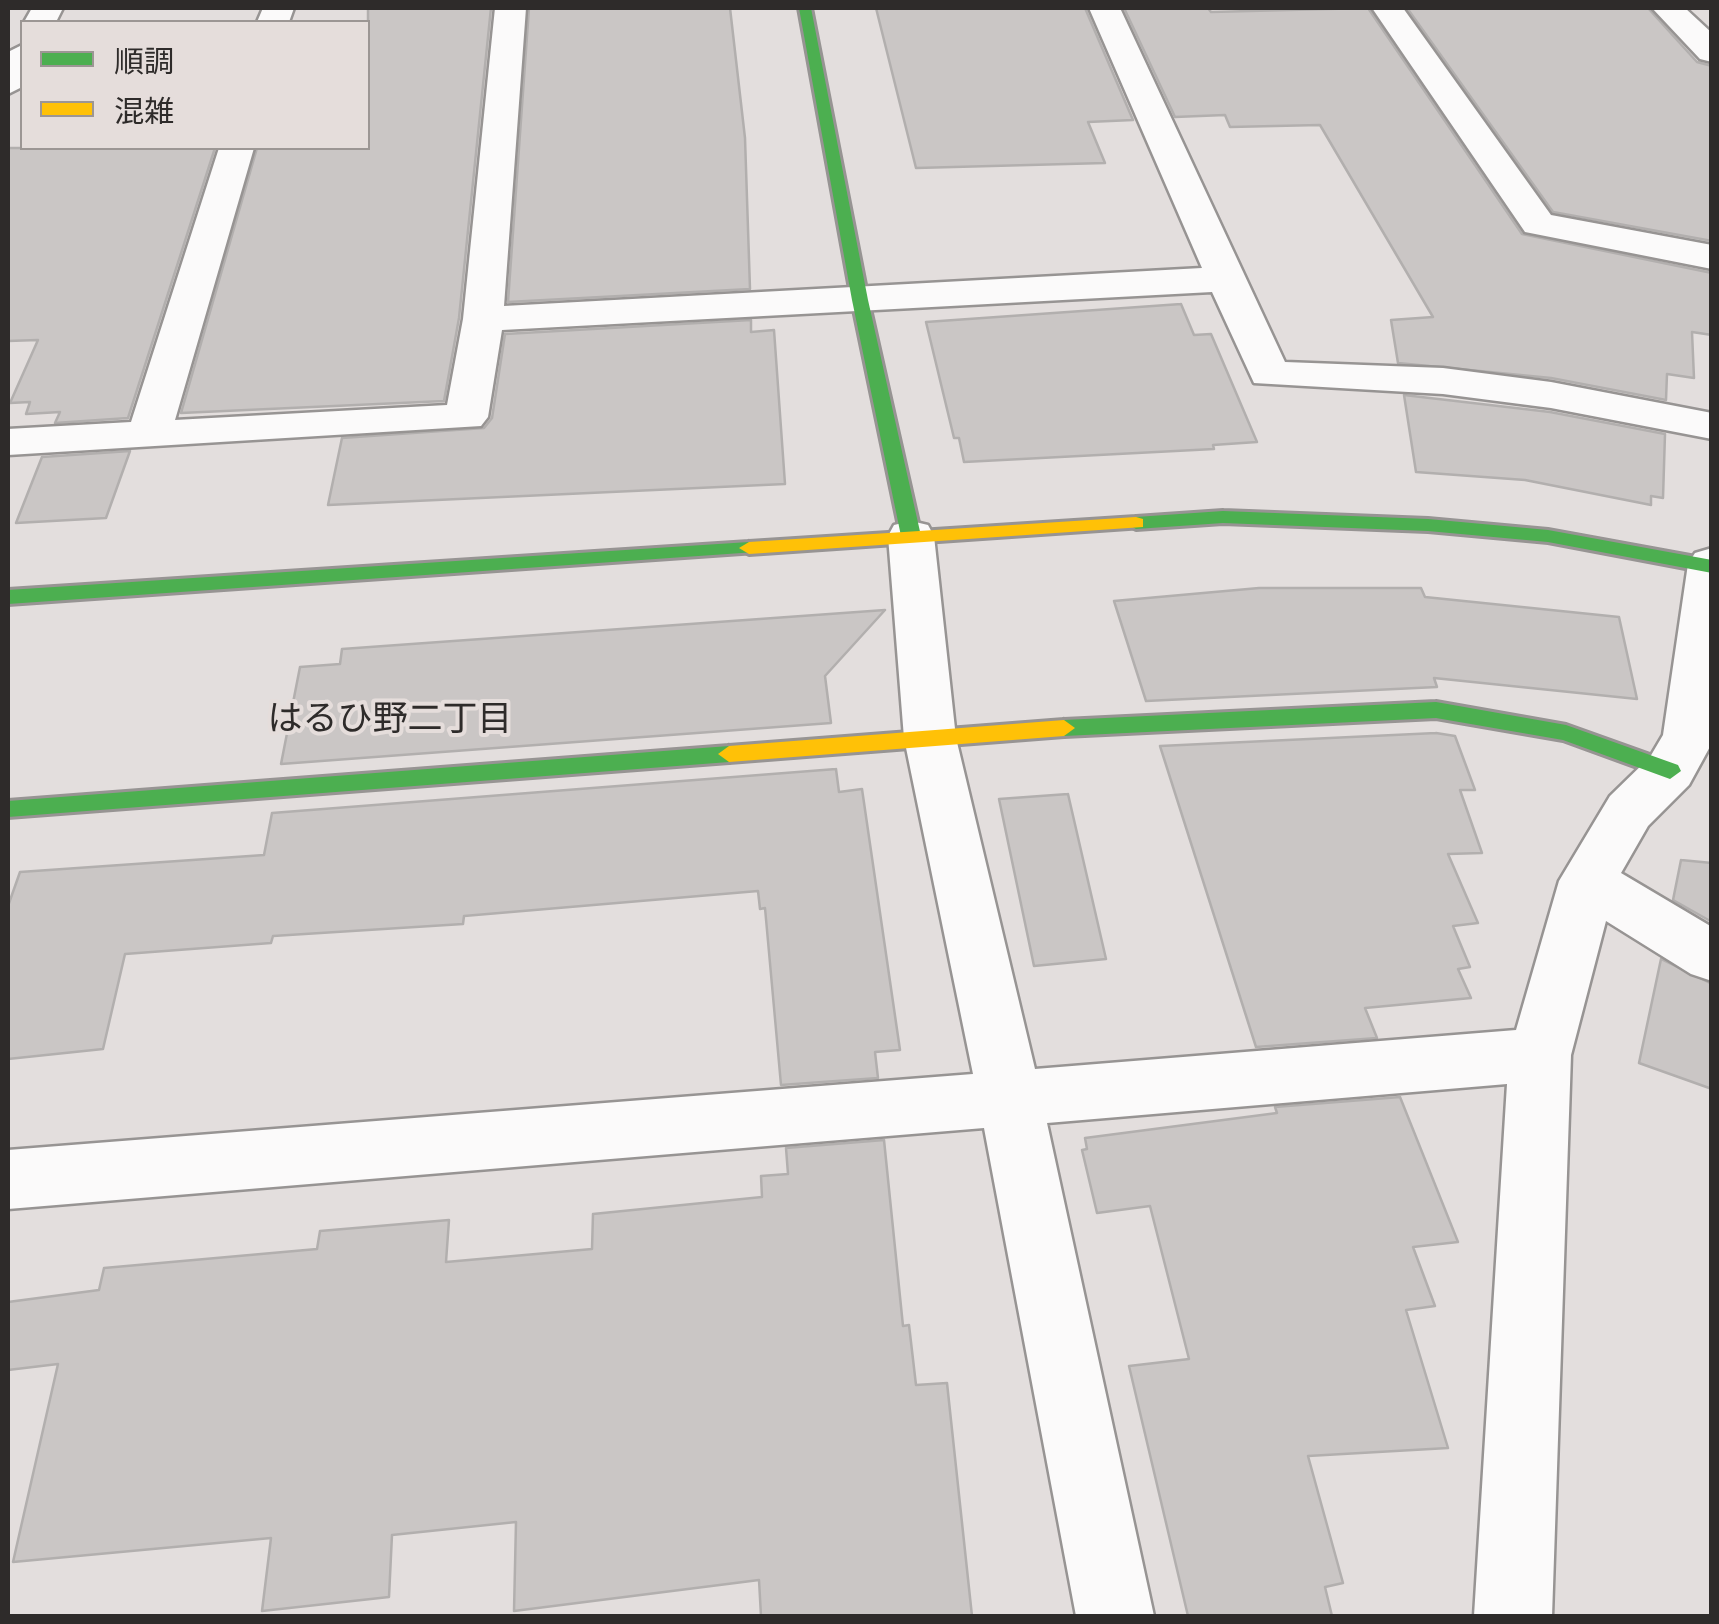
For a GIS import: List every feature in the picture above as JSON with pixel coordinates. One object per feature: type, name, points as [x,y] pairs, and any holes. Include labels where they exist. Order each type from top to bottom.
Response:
[{"type":"street","points":[[8,442],[466,418],[483,319],[510,8]]},
{"type":"street","points":[[806,8],[860,300],[910,536],[930,738],[1010,1097],[1116,1616]]},
{"type":"street","points":[[1104,8],[1269,374],[1442,381],[1551,395],[1712,426]]},
{"type":"street","points":[[1388,8],[1538,224],[1712,258]]},
{"type":"street","points":[[1667,8],[1712,52]]},
{"type":"street","points":[[8,84],[20,59]]},
{"type":"street","points":[[149,434],[235,150]]},
{"type":"street","points":[[483,319],[1227,280]]},
{"type":"street","points":[[8,596],[1223,517],[1428,525],[1548,536],[1711,566],[1689,735],[1670,771],[1629,811],[1588,881],[1540,1055],[1513,1616]]},
{"type":"street","points":[[8,808],[930,738],[1436,710],[1566,733],[1670,771]]},
{"type":"street","points":[[1588,881],[1712,957]]},
{"type":"street","points":[[8,1180],[1540,1055]]},
{"type":"building","points":[[368,8],[491,8],[459,318],[444,401],[181,413],[256,150],[370,150]]},
{"type":"building","points":[[529,8],[730,8],[745,138],[750,289],[508,302]]},
{"type":"building","points":[[876,8],[1085,8],[1133,120],[1088,122],[1105,163],[916,168]]},
{"type":"building","points":[[1124,8],[1208,8],[1211,12],[1368,8],[1522,234],[1712,273],[1712,335],[1692,332],[1694,378],[1667,374],[1666,400],[1551,378],[1398,363],[1391,320],[1433,317],[1320,125],[1230,127],[1225,115],[1175,117]]},
{"type":"building","points":[[1407,8],[1648,8],[1697,62],[1712,66],[1712,241],[1553,212]]},
{"type":"building","points":[[8,148],[214,150],[128,418],[55,423],[60,412],[26,414],[30,402],[10,403],[38,340],[8,341]]},
{"type":"building","points":[[1181,304],[1194,335],[1211,334],[1257,442],[1213,445],[1214,449],[964,462],[959,438],[954,438],[926,322]]},
{"type":"building","points":[[751,320],[751,332],[774,330],[785,484],[328,505],[342,438],[484,428],[492,418],[505,334]]},
{"type":"building","points":[[1404,395],[1550,412],[1665,434],[1663,498],[1651,496],[1651,505],[1525,480],[1416,472]]},
{"type":"building","points":[[130,451],[106,518],[16,523],[42,457]]},
{"type":"building","points":[[1259,588],[1421,588],[1425,597],[1619,617],[1637,699],[1434,678],[1437,687],[1146,701],[1114,601]]},
{"type":"building","points":[[885,610],[825,676],[831,723],[281,764],[300,667],[340,664],[342,649]]},
{"type":"building","points":[[1436,733],[1455,736],[1475,790],[1460,790],[1482,853],[1448,854],[1478,923],[1453,926],[1470,967],[1458,969],[1471,998],[1365,1008],[1377,1038],[1256,1047],[1160,746]]},
{"type":"building","points":[[836,769],[839,792],[862,789],[900,1050],[875,1052],[878,1078],[781,1085],[765,908],[760,909],[758,891],[464,916],[463,924],[273,936],[271,943],[125,954],[103,1049],[8,1059],[8,906],[20,872],[264,855],[272,813]]},
{"type":"building","points":[[1068,794],[1106,959],[1034,966],[999,799]]},
{"type":"building","points":[[1681,860],[1712,863],[1712,922],[1673,900]]},
{"type":"building","points":[[1661,959],[1712,984],[1712,1089],[1639,1063]]},
{"type":"building","points":[[1400,1097],[1458,1242],[1413,1247],[1435,1306],[1406,1310],[1448,1448],[1308,1456],[1343,1583],[1325,1587],[1332,1616],[1188,1616],[1129,1366],[1189,1359],[1150,1206],[1097,1213],[1082,1150],[1087,1149],[1085,1138],[1277,1113],[1275,1107]]},
{"type":"building","points":[[884,1140],[903,1326],[909,1325],[916,1385],[947,1383],[972,1616],[761,1616],[759,1580],[514,1611],[516,1522],[392,1535],[389,1597],[262,1611],[271,1538],[13,1562],[58,1364],[8,1370],[8,1302],[99,1290],[104,1268],[317,1249],[320,1231],[449,1220],[446,1262],[592,1249],[593,1214],[762,1197],[761,1176],[788,1174],[786,1148]]},
{"type":"traffic: fast","points":[[805,8],[860,300],[911,536]]},
{"type":"traffic: fast","points":[[1136,523],[1223,517],[1428,525],[1548,536],[1712,567]]},
{"type":"traffic: fast","points":[[8,597],[749,548]]},
{"type":"traffic: fast","points":[[1064,728],[1436,710],[1566,733],[1670,771]]},
{"type":"traffic: fast","points":[[8,809],[729,754]]},
{"type":"traffic: slow","points":[[749,548],[1136,523]]},
{"type":"traffic: slow","points":[[729,754],[1064,728]]},
{"type":"district","name":"はるひ野二丁目","points":[[390,721]]}]
